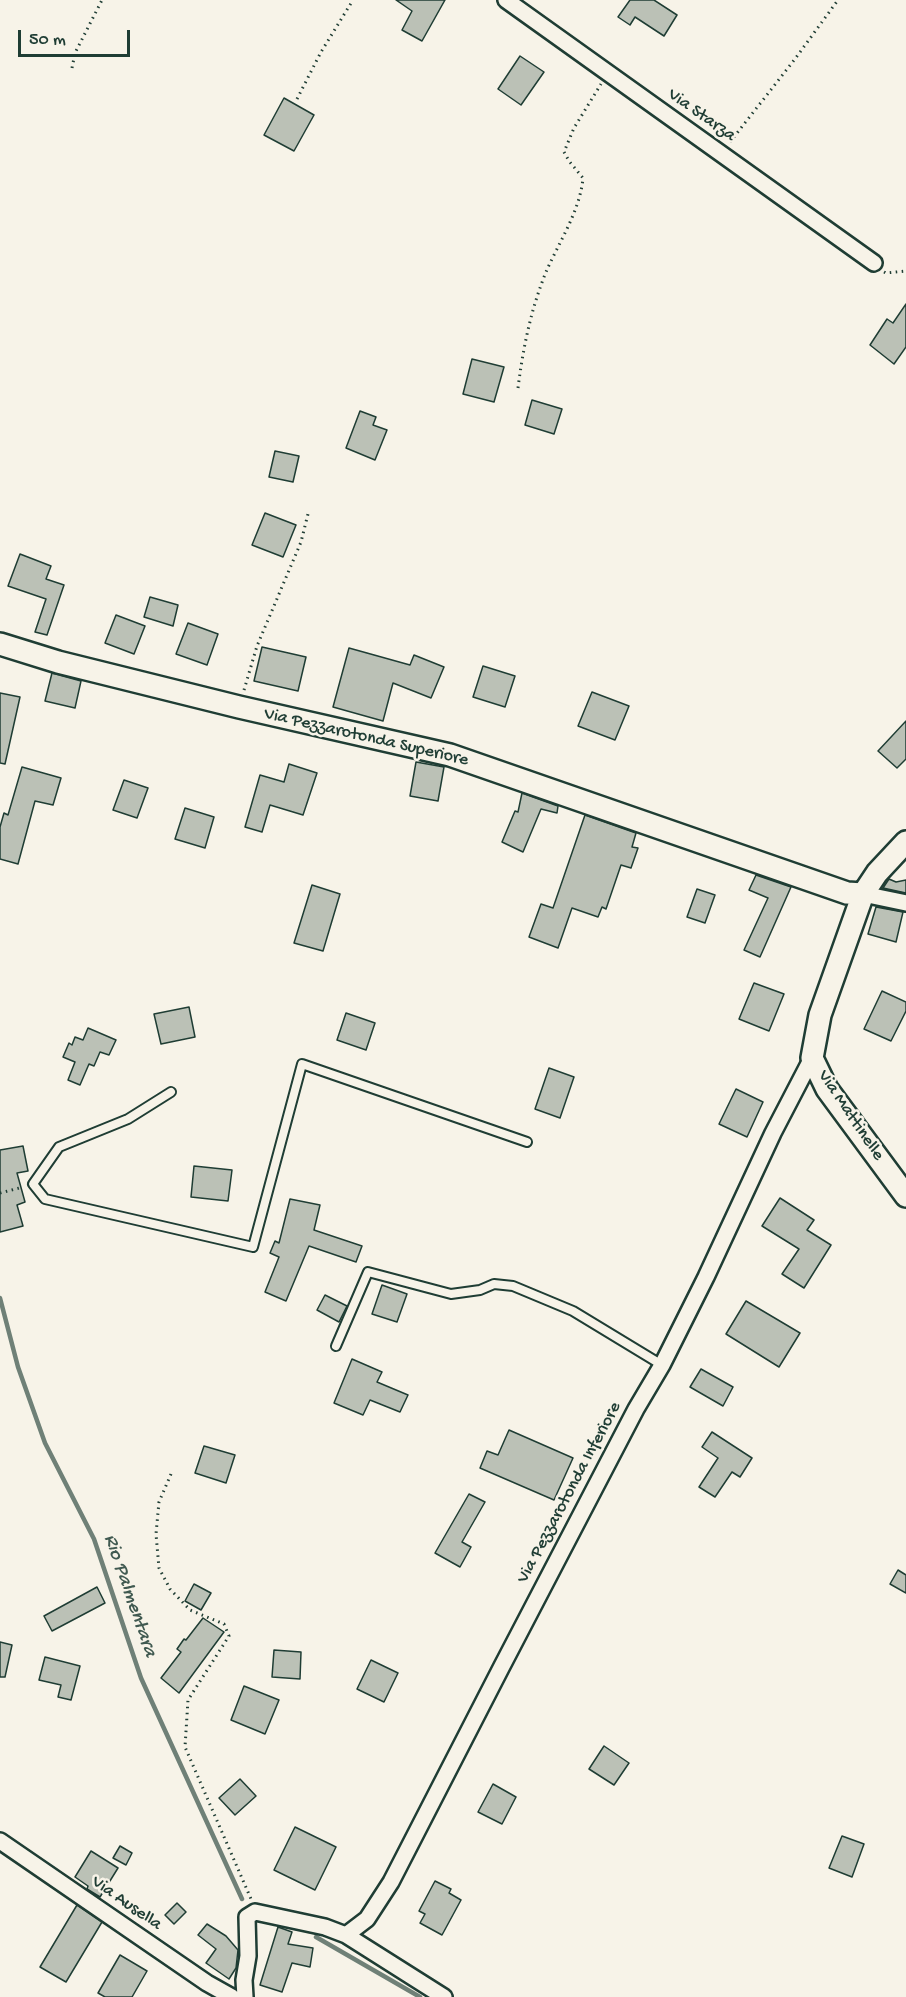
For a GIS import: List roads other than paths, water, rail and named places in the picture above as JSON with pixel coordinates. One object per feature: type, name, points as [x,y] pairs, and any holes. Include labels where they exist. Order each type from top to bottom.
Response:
[{"type":"street","name":"Via Starza","points":[[506,0],[874,263]]},
{"type":"street","name":"Via Pezzarotonda Superiore","points":[[0,644],[58,662],[239,707],[450,755],[847,893],[863,894]]},
{"type":"street","name":"Via Mattinelle","points":[[906,842],[876,873],[863,894],[820,1015],[812,1058],[827,1089],[906,1196]]},
{"type":"street","points":[[863,894],[906,903]]},
{"type":"street","name":"Via Pezzarotonda Inferiore","points":[[346,1935],[367,1919],[388,1889],[636,1409],[662,1365],[773,1133],[812,1058]]},
{"type":"street","name":"Via Ausella","points":[[0,1840],[207,1983],[232,1997]]},
{"type":"street","points":[[245,1997],[244,1980],[248,1956],[247,1917],[255,1912],[325,1927],[346,1935],[444,1997]]},
{"type":"lane","points":[[171,1092],[129,1119],[59,1147],[33,1184],[45,1199],[253,1247],[302,1064],[526,1142]]},
{"type":"lane","points":[[336,1346],[368,1272],[451,1294],[480,1290],[494,1284],[513,1286],[573,1311],[662,1365]]},
{"type":"waterway","name":"Rio Palmentara","points":[[0,1298],[18,1367],[45,1443],[94,1539],[141,1678],[242,1899]]},
{"type":"waterway","name":"Rio Palmentara","points":[[316,1937],[420,1997]]}]
